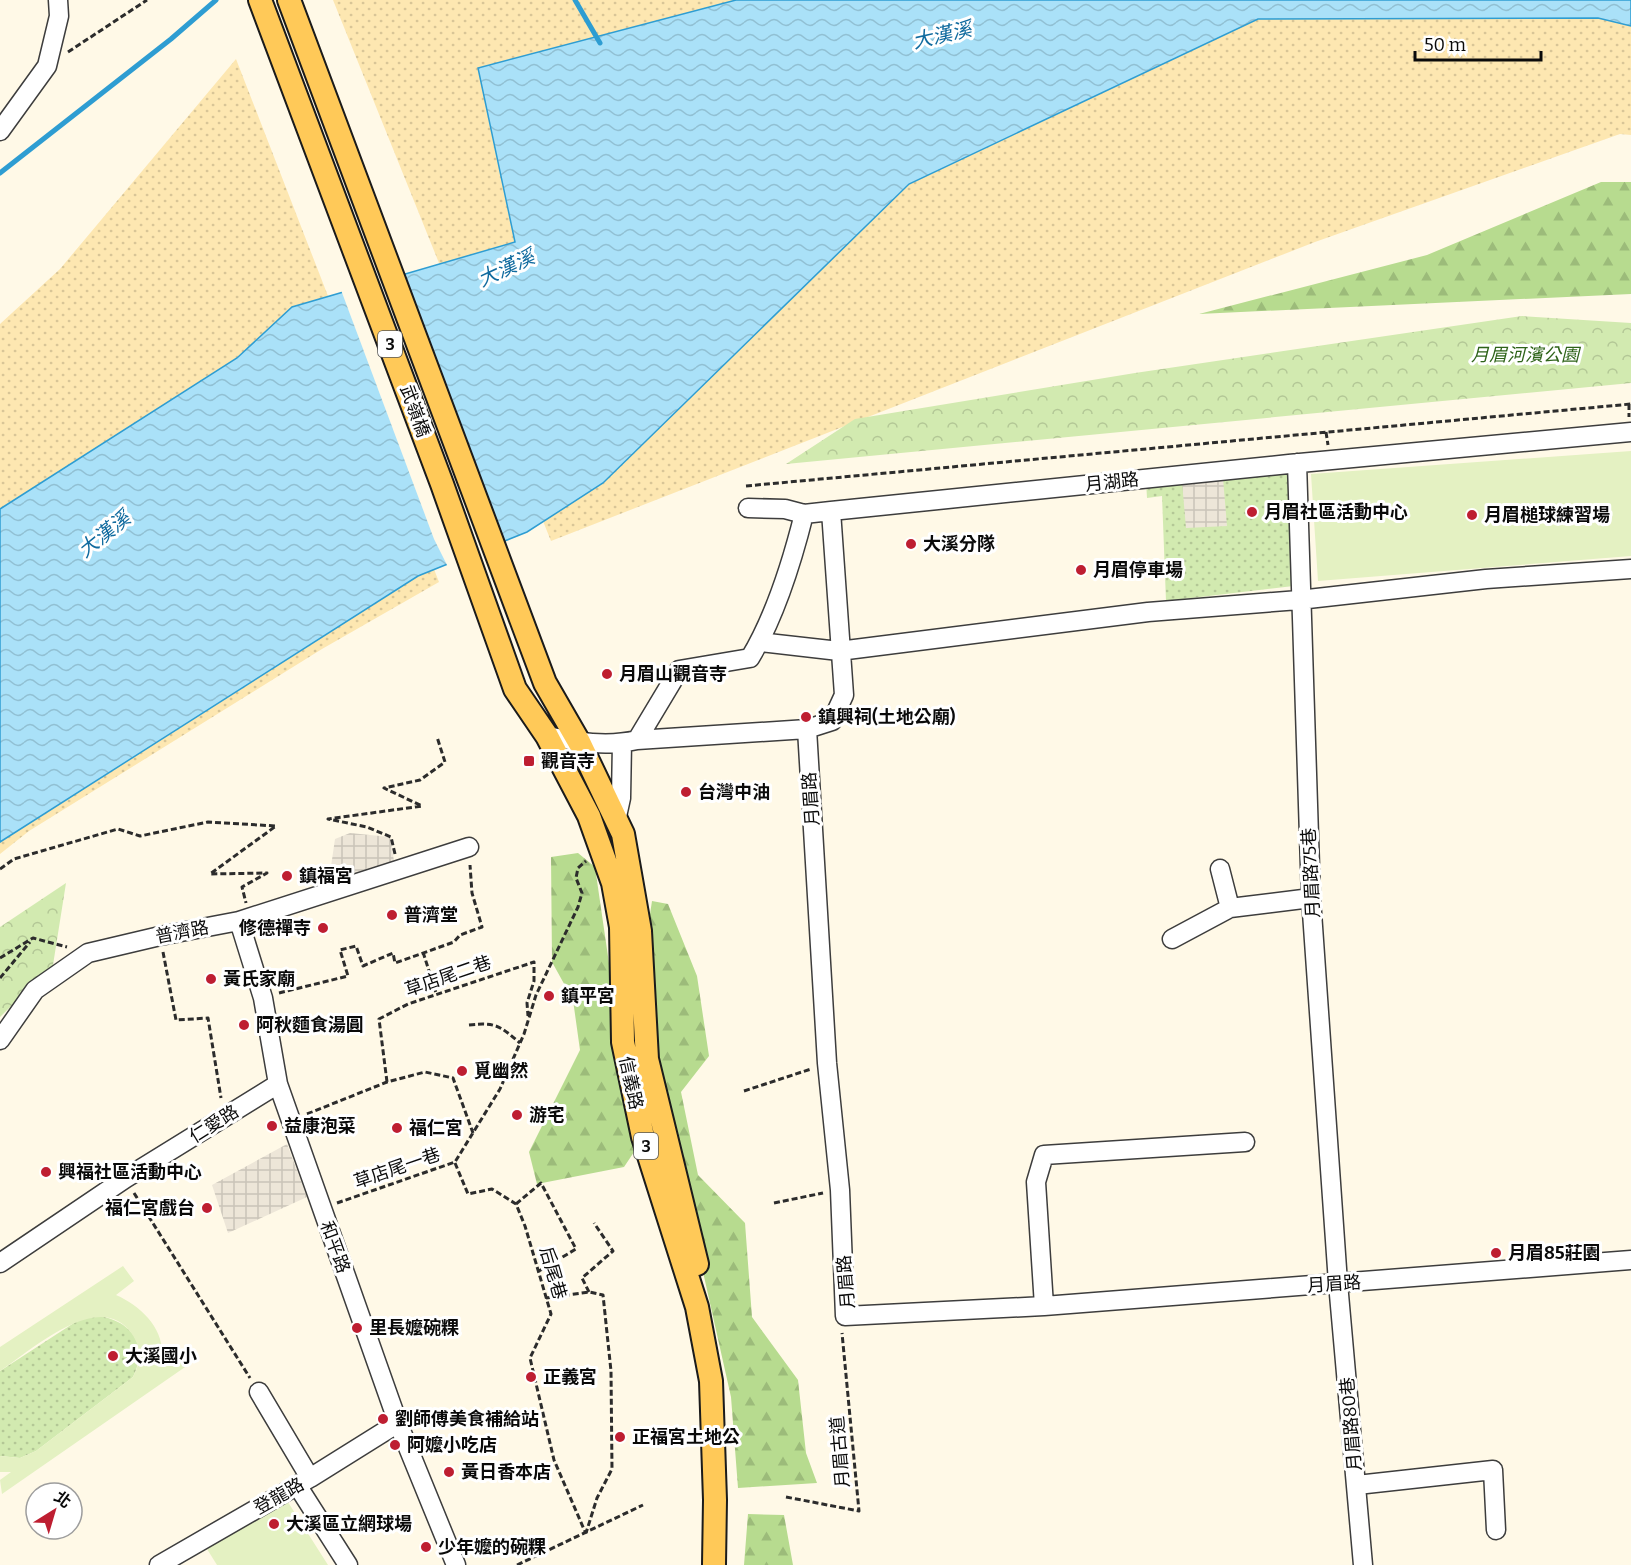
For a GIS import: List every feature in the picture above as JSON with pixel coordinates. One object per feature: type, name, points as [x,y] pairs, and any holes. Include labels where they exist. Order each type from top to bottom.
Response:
[{"type":"main road","name":"武嶺橋","points":[[260,0],[434,462],[515,689]]},
{"type":"main road","name":"武嶺橋","points":[[289,0],[545,683]]},
{"type":"main road","name":"信義路","points":[[545,683],[579,742],[623,834],[628,858],[640,932],[646,1059],[716,1337],[725,1389],[728,1565]]},
{"type":"main road","name":"信義路","points":[[515,689],[547,736],[589,816],[613,883],[621,927],[623,1042],[643,1137],[697,1308],[711,1382],[715,1500],[714,1565]]},
{"type":"street","points":[[0,131],[47,66],[59,16],[58,0]]},
{"type":"street","name":"月湖路","points":[[748,508],[785,509],[804,514],[1297,463],[1631,432]]},
{"type":"street","name":"月眉路75巷","points":[[1297,463],[1299,600],[1311,898],[1338,1283]]},
{"type":"street","points":[[547,736],[579,742],[629,741],[807,729],[832,721],[844,695],[839,651],[831,511]]},
{"type":"street","points":[[616,820],[629,741],[679,670],[750,658],[760,642],[796,544],[804,514]]},
{"type":"street","points":[[760,642],[839,651],[1148,612],[1299,600],[1486,579],[1631,569]]},
{"type":"street","name":"月眉路","points":[[807,729],[827,1063],[840,1190],[845,1316],[1044,1306],[1631,1260]]},
{"type":"street","name":"普濟路","points":[[0,1040],[35,990],[88,953],[239,921],[469,847]]},
{"type":"street","points":[[1220,869],[1230,908]]},
{"type":"street","points":[[1172,939],[1230,908],[1311,898]]},
{"type":"street","name":"和平路","points":[[239,921],[263,998],[278,1084],[398,1423],[456,1565]]},
{"type":"street","name":"仁愛路","points":[[0,1263],[126,1178],[278,1084]]},
{"type":"street","points":[[1044,1306],[1036,1182],[1044,1155],[1245,1142]]},
{"type":"street","name":"月眉路80巷","points":[[1338,1283],[1363,1565]]},
{"type":"street","points":[[259,1392],[348,1565]]},
{"type":"street","name":"登龍路","points":[[159,1565],[304,1481],[398,1423]]},
{"type":"street","points":[[1357,1485],[1493,1470],[1496,1530]]},
{"type":"path","points":[[47,66],[147,0]]},
{"type":"path","points":[[746,486],[1631,404]]},
{"type":"path","points":[[398,871],[390,837],[367,827],[328,819],[422,806],[384,788],[420,780],[445,762],[437,737]]},
{"type":"path","points":[[0,869],[14,860],[118,829],[140,836],[208,822],[276,826],[210,874],[267,873],[242,887],[246,903],[239,921]]},
{"type":"path","points":[[263,998],[348,976],[339,950],[356,946],[363,966],[393,953],[395,963],[454,942],[460,935],[482,927],[472,893],[469,847]]},
{"type":"path","name":"草店尾一巷","points":[[321,1208],[455,1162],[501,1089],[536,995],[578,907],[582,893],[576,878],[578,868],[590,858]]},
{"type":"path","points":[[160,936],[176,1020],[208,1018],[224,1118]]},
{"type":"path","points":[[0,978],[33,938]]},
{"type":"path","points":[[0,958],[33,938],[88,953]]},
{"type":"path","points":[[423,952],[437,994]]},
{"type":"path","name":"草店尾二巷","points":[[387,1082],[379,1019],[408,1004],[534,962],[534,981],[527,1003],[529,1017]]},
{"type":"path","points":[[469,1025],[491,1023],[503,1028],[520,1043]]},
{"type":"path","points":[[744,1091],[827,1063]]},
{"type":"path","points":[[292,1120],[387,1082],[425,1072],[453,1078],[473,1133]]},
{"type":"path","points":[[455,1162],[468,1194],[492,1189],[516,1204],[541,1183],[576,1249],[538,1271]]},
{"type":"path","points":[[126,1178],[259,1392]]},
{"type":"path","points":[[774,1203],[840,1190]]},
{"type":"path","name":"后尾巷","points":[[516,1204],[525,1226],[551,1314],[530,1358],[554,1460],[586,1534]]},
{"type":"path","points":[[589,1292],[582,1278],[613,1251],[594,1223]]},
{"type":"path","points":[[546,1298],[589,1292],[603,1295],[611,1371],[612,1469],[597,1498],[586,1534]]},
{"type":"path","name":"月眉古道","points":[[786,1497],[859,1511],[842,1330],[845,1316]]},
{"type":"path","points":[[518,1565],[643,1505]]},
{"type":"green space","points":[[1601,182],[1631,182],[1631,294],[1199,314],[1427,255]]},
{"type":"green space","name":"月眉河濱公園","points":[[1522,316],[1631,323],[1631,383],[786,464],[855,419],[1135,373]]},
{"type":"green space","name":"月眉槌球練習場","points":[[1631,451],[1631,556],[1318,581],[1311,474]]},
{"type":"green space","points":[[1295,465],[1302,585],[1166,601],[1162,496],[1147,498],[1146,481]]},
{"type":"green space","points":[[578,853],[595,867],[636,1149],[624,1167],[537,1184],[529,1152],[580,1050],[573,1000],[552,962],[551,857]]},
{"type":"green space","points":[[66,883],[53,965],[0,1017],[0,927]]},
{"type":"green space","points":[[652,901],[668,904],[697,976],[709,1056],[681,1092],[698,1175],[745,1223],[752,1317],[798,1380],[806,1453],[817,1483],[738,1488],[731,1397],[654,1053],[647,934]]},
{"type":"green space","points":[[123,1266],[134,1281],[116,1295],[135,1306],[157,1331],[161,1341],[161,1364],[179,1352],[188,1365],[2,1494],[0,1480],[11,1472],[0,1472],[0,1456],[20,1458],[36,1451],[133,1377],[138,1366],[139,1355],[138,1345],[132,1334],[118,1321],[102,1317],[66,1327],[0,1371],[0,1347]]},
{"type":"green space","points":[[95,1315],[118,1322],[133,1335],[138,1344],[139,1354],[138,1365],[133,1377],[36,1451],[20,1458],[0,1456],[0,1371],[80,1319]]},
{"type":"green space","name":"大溪區立網球場","points":[[286,1499],[328,1565],[217,1565],[207,1549]]},
{"type":"green space","points":[[748,1514],[784,1515],[793,1565],[744,1565]]},
{"type":"sand","points":[[333,0],[1631,0],[1631,135],[1620,134],[1315,242],[551,541]]},
{"type":"sand","points":[[236,59],[439,582],[322,649],[29,831],[0,854],[0,324],[60,269]]},
{"type":"shaded area","points":[[1223,478],[1227,526],[1186,528],[1182,482]]},
{"type":"shaded area","points":[[350,833],[390,837],[395,867],[328,887],[335,839]]},
{"type":"shaded area","points":[[287,1144],[307,1197],[228,1233],[212,1185]]},
{"type":"water","name":"大漢溪","points":[[736,0],[1631,0],[1631,26],[1598,18],[1258,19],[909,184],[603,483],[527,532],[418,576],[0,842],[0,509],[237,358],[292,307],[515,242],[478,68]]},
{"type":"pier","points":[[400,273],[502,546],[448,567],[434,539],[341,290]]},
{"type":"waterway","points":[[0,173],[171,39],[216,0]]},
{"type":"waterway","points":[[575,0],[600,43]]},
{"type":"place","name":"月眉社區活動中心","points":[[1252,512]]},
{"type":"place","name":"月眉槌球練習場","points":[[1472,515]]},
{"type":"place","name":"大溪分隊","points":[[911,544]]},
{"type":"place","name":"月眉停車場","points":[[1081,570]]},
{"type":"place","name":"月眉山觀音寺","points":[[607,674]]},
{"type":"place","name":"鎮興祠(土地公廟)","points":[[806,717]]},
{"type":"place","name":"觀音寺","points":[[529,761]]},
{"type":"place","name":"台灣中油","points":[[686,792]]},
{"type":"place","name":"鎮福宮","points":[[287,876]]},
{"type":"place","name":"普濟堂","points":[[392,915]]},
{"type":"place","name":"修德禪寺","points":[[323,928]]},
{"type":"place","name":"黃氏家廟","points":[[211,979]]},
{"type":"place","name":"鎮平宮","points":[[549,996]]},
{"type":"place","name":"阿秋麵食湯圓","points":[[244,1025]]},
{"type":"place","name":"覓幽然","points":[[462,1071]]},
{"type":"place","name":"游宅","points":[[517,1115]]},
{"type":"place","name":"益康泡菜","points":[[272,1126]]},
{"type":"place","name":"福仁宮","points":[[397,1128]]},
{"type":"place","name":"興福社區活動中心","points":[[46,1172]]},
{"type":"place","name":"福仁宮戲台","points":[[207,1208]]},
{"type":"place","name":"月眉85莊園","points":[[1496,1253]]},
{"type":"place","name":"里長嬤碗粿","points":[[357,1328]]},
{"type":"place","name":"大溪國小","points":[[113,1356]]},
{"type":"place","name":"正義宮","points":[[531,1377]]},
{"type":"place","name":"劉師傅美食補給站","points":[[383,1419]]},
{"type":"place","name":"正福宮土地公","points":[[620,1437]]},
{"type":"place","name":"阿嬤小吃店","points":[[395,1445]]},
{"type":"place","name":"黃日香本店","points":[[449,1472]]},
{"type":"place","name":"大溪區立網球場","points":[[274,1524]]},
{"type":"place","name":"少年嬤的碗粿","points":[[426,1547]]}]
